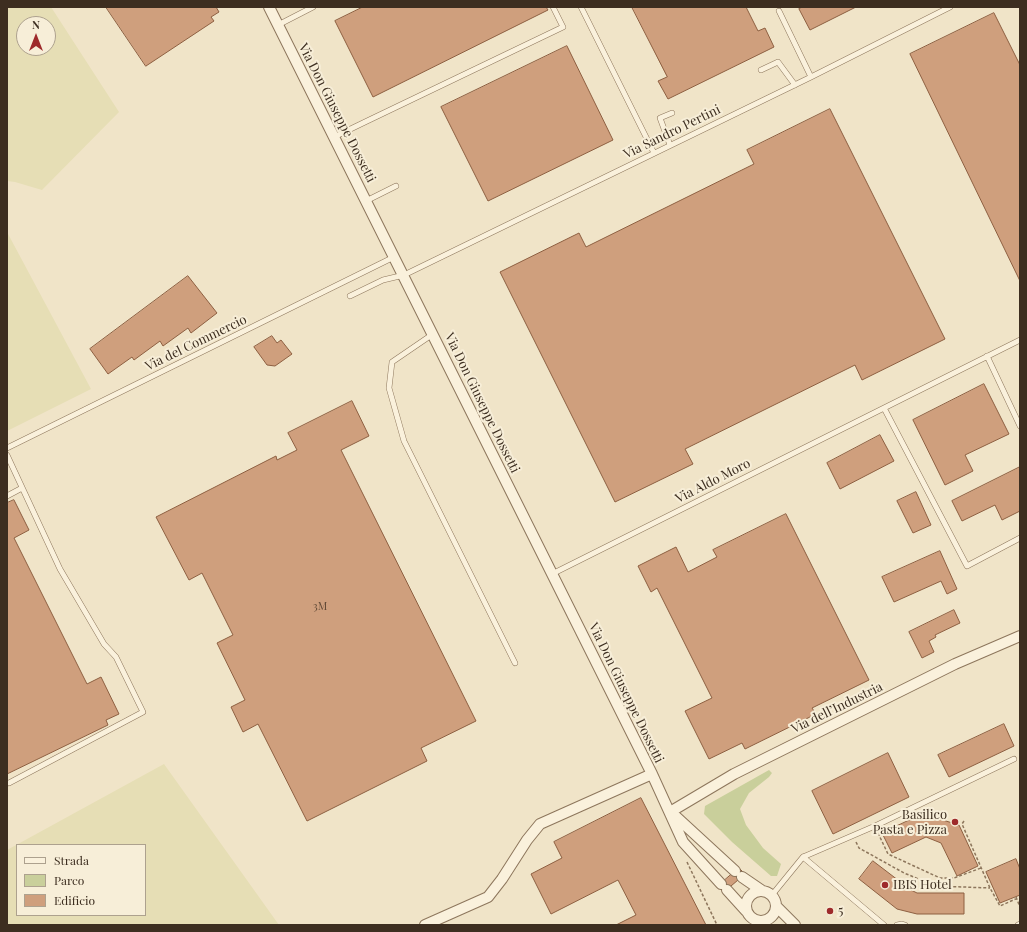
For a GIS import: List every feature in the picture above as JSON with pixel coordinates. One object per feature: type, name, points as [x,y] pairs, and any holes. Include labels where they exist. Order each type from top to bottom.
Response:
[{"type":"street","name":"Via Don Giuseppe Dossetti","points":[[268,7],[404,275],[652,774],[683,842],[724,887],[748,918],[763,923],[770,918],[775,911],[776,906]]},
{"type":"street","name":"Via dell’Industria","points":[[670,812],[734,774],[955,664],[1020,636]]},
{"type":"street","points":[[425,925],[488,897],[502,879],[527,840],[540,824],[652,774]]},
{"type":"street","name":"Via Don Giuseppe Dossetti","points":[[670,812],[739,874],[761,890],[772,895]]},
{"type":"street","points":[[748,918],[745,906],[748,897],[752,893],[761,890]]},
{"type":"street","points":[[772,895],[776,906],[794,925]]},
{"type":"lane","points":[[278,25],[313,7]]},
{"type":"lane","points":[[334,138],[564,27],[553,7]]},
{"type":"lane","points":[[581,7],[654,153]]},
{"type":"lane","name":"Via Sandro Pertini","points":[[350,296],[383,280],[404,275],[795,85],[950,7]]},
{"type":"lane","points":[[779,11],[811,77]]},
{"type":"lane","points":[[762,70],[778,62],[795,85]]},
{"type":"lane","points":[[670,145],[660,118],[672,112]]},
{"type":"lane","points":[[366,201],[396,186]]},
{"type":"lane","name":"Via del Commercio","points":[[7,448],[394,257]]},
{"type":"lane","points":[[433,334],[392,362],[390,388],[404,441],[515,663]]},
{"type":"lane","name":"Via Aldo Moro","points":[[552,574],[1020,340]]},
{"type":"lane","points":[[987,356],[1020,426]]},
{"type":"lane","points":[[884,408],[967,566],[1020,538]]},
{"type":"lane","points":[[7,455],[60,569],[104,644],[116,657],[143,712],[9,783]]},
{"type":"lane","points":[[7,496],[22,488]]},
{"type":"lane","points":[[772,895],[803,857],[852,837],[1014,759]]},
{"type":"lane","points":[[803,857],[884,925]]},
{"type":"lane","points":[[897,925],[906,925]]},
{"type":"path","points":[[964,821],[962,824],[990,888],[1000,906],[1020,897]]},
{"type":"path","points":[[875,826],[888,854],[940,878],[954,878],[981,868]]},
{"type":"path","points":[[852,837],[860,848],[904,873],[936,886],[990,888]]},
{"type":"path","points":[[685,859],[717,925]]},
{"type":"path","points":[[1016,898],[1020,907]]},
{"type":"shaded area","points":[[7,7],[51,7],[119,112],[42,190],[7,181]]},
{"type":"shaded area","points":[[7,232],[91,389],[7,431]]},
{"type":"shaded area","points":[[164,764],[279,925],[7,925],[7,850],[16,845],[16,916],[146,916],[146,844],[18,844]]},
{"type":"green space","points":[[769,770],[772,773],[749,793],[740,809],[746,825],[763,848],[781,864],[777,876],[771,876],[732,842],[704,814],[705,806]]},
{"type":"building","points":[[106,7],[216,7],[219,12],[211,17],[214,21],[146,66]]},
{"type":"building","points":[[363,7],[546,7],[548,10],[373,97],[335,21]]},
{"type":"building","points":[[632,7],[746,7],[758,31],[765,28],[774,47],[668,99],[658,81],[667,77]]},
{"type":"building","points":[[803,7],[856,7],[810,30],[799,9]]},
{"type":"building","points":[[994,13],[1020,65],[1020,281],[910,54]]},
{"type":"building","points":[[567,46],[613,140],[488,201],[441,107]]},
{"type":"building","points":[[830,109],[945,339],[862,380],[855,365],[685,449],[693,464],[615,502],[500,272],[579,233],[586,247],[754,164],[747,150]]},
{"type":"building","points":[[188,276],[217,313],[191,333],[188,328],[163,346],[160,341],[134,360],[132,357],[108,374],[90,349]]},
{"type":"building","points":[[272,336],[277,343],[281,340],[292,354],[275,366],[267,365],[254,347]]},
{"type":"building","points":[[984,384],[1009,434],[965,455],[973,471],[945,485],[913,420]]},
{"type":"building","points":[[352,401],[369,436],[341,450],[476,721],[421,748],[427,761],[307,821],[258,724],[243,732],[231,707],[245,700],[217,643],[233,635],[202,573],[189,580],[156,517],[276,456],[277,460],[297,450],[288,433]]},
{"type":"building","points":[[880,435],[894,461],[840,489],[827,463]]},
{"type":"building","points":[[1020,467],[1020,511],[1002,520],[995,505],[962,521],[952,501]]},
{"type":"building","points":[[916,492],[931,525],[913,533],[897,501]]},
{"type":"building","points":[[14,500],[29,530],[14,538],[87,684],[101,677],[119,714],[106,720],[108,725],[7,774],[7,503]]},
{"type":"building","points":[[786,514],[869,680],[812,708],[816,714],[745,749],[742,743],[709,759],[685,711],[712,698],[657,588],[651,592],[638,566],[676,547],[688,572],[717,557],[713,550]]},
{"type":"building","points":[[940,551],[957,589],[947,594],[941,581],[894,602],[882,577]]},
{"type":"building","points":[[954,610],[960,623],[935,635],[936,637],[929,641],[934,652],[922,658],[909,632]]},
{"type":"building","points":[[1004,724],[1014,746],[949,777],[938,755]]},
{"type":"building","points":[[888,753],[909,797],[833,834],[812,791]]},
{"type":"building","points":[[641,798],[706,925],[616,925],[636,915],[618,880],[551,914],[531,874],[562,858],[554,842]]},
{"type":"building","points":[[923,814],[959,825],[978,866],[957,876],[941,843],[926,837],[892,853],[882,833]]},
{"type":"building","points":[[1016,859],[1020,869],[1020,895],[1000,903],[986,872]]},
{"type":"building","name":"IBIS Hotel","points":[[873,861],[917,893],[964,893],[964,914],[917,914],[897,909],[859,879]]},
{"type":"building","points":[[739,868],[745,874],[724,892],[718,886]]},
{"type":"place","name":"Basilico Pasta e Pizza","points":[[955,822]]},
{"type":"place","name":"IBIS Hotel","points":[[885,885]]},
{"type":"place","name":"5","points":[[830,911]]}]
